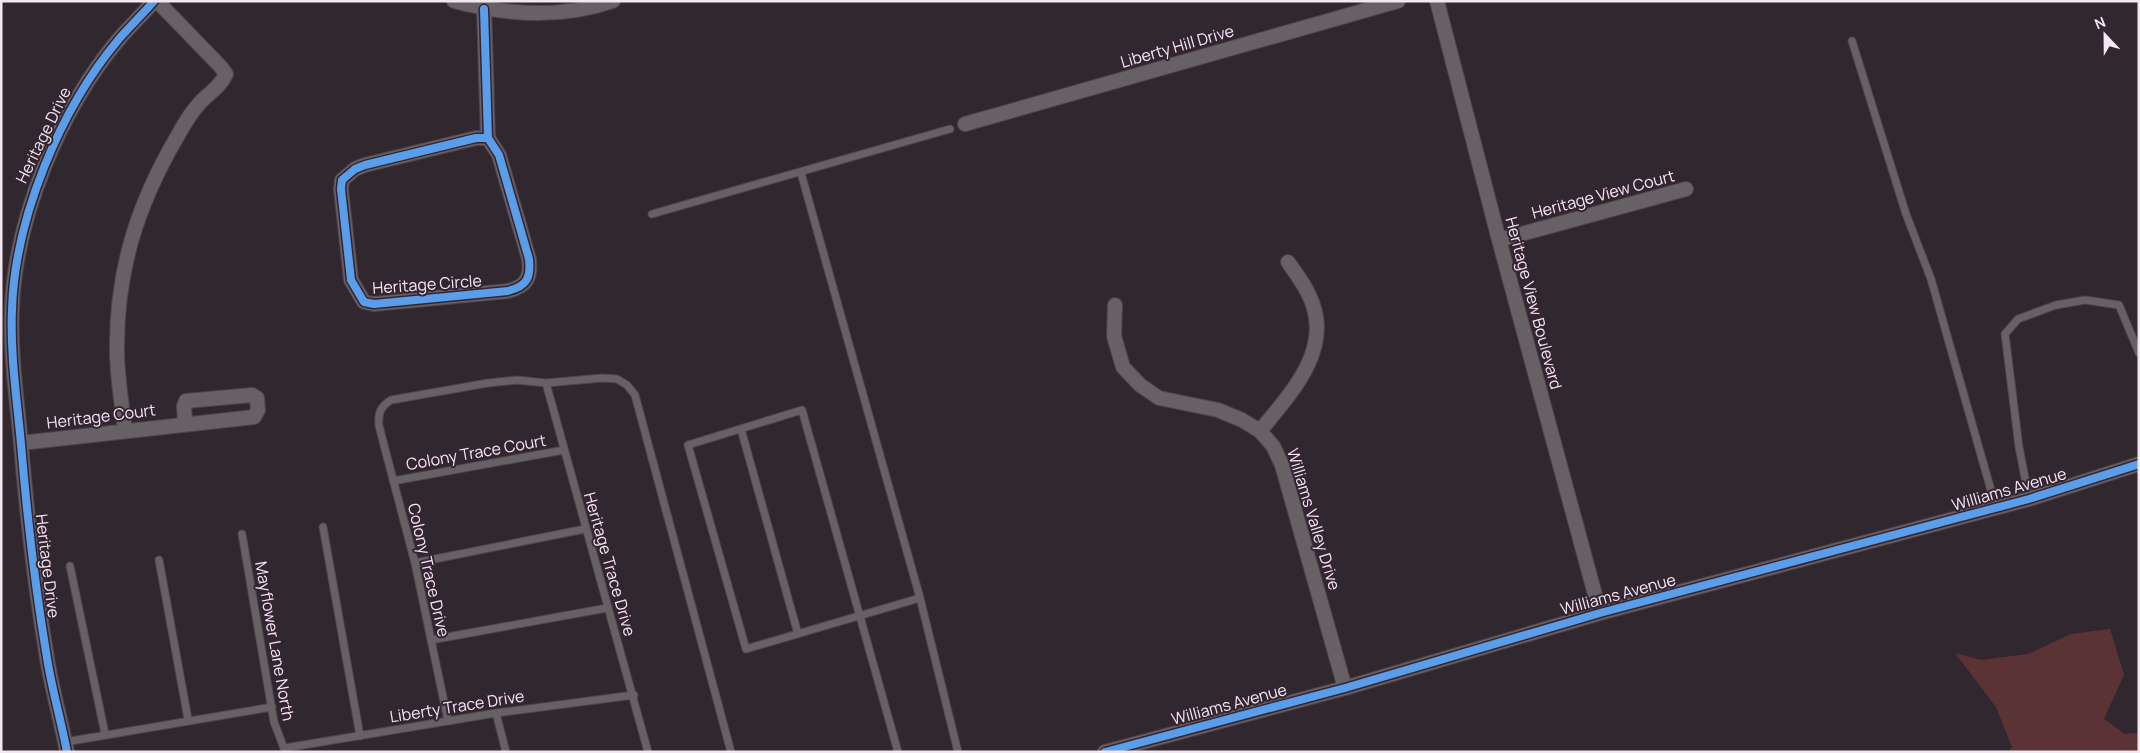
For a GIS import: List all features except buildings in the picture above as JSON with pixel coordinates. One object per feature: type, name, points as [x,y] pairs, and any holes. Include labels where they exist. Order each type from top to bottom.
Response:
[{"type":"street","points":[[125,431],[117,353],[117,325],[120,295],[131,241],[151,182],[178,135],[199,104],[222,82],[226,74],[156,1]]},
{"type":"street","name":"Heritage Drive","points":[[66,747],[47,660],[34,580],[12,349],[12,307],[18,256],[31,202],[60,134],[88,84],[118,40],[156,1]]},
{"type":"street","points":[[454,1],[484,9],[547,15],[595,8],[613,1]]},
{"type":"street","name":"Liberty Hill Drive","points":[[965,124],[1398,1]]},
{"type":"street","name":"Heritage View Boulevard","points":[[1437,1],[1499,240],[1600,613]]},
{"type":"street","name":"Heritage Circle","points":[[484,9],[488,138],[499,155],[529,259],[530,271],[527,282],[518,288],[508,291],[374,304],[364,302],[351,280],[342,180],[355,169],[365,164],[476,138],[488,138]]},
{"type":"street","name":"Heritage View Court","points":[[1499,240],[1686,189]]},
{"type":"street","points":[[1260,431],[1292,390],[1312,359],[1317,334],[1314,305],[1288,262]]},
{"type":"street","name":"Williams Valley Drive","points":[[1115,305],[1114,336],[1123,367],[1140,385],[1159,398],[1218,410],[1260,431],[1274,446],[1282,465],[1345,688]]},
{"type":"street","name":"Heritage Court","points":[[21,443],[254,417],[258,410],[257,398],[252,395],[186,401],[184,406],[185,424]]},
{"type":"street","name":"Williams Avenue","points":[[1105,752],[1345,688],[1600,613],[2029,499],[2139,464]]},
{"type":"lane","points":[[1852,41],[1906,214],[1931,279],[1996,508]]},
{"type":"lane","points":[[652,214],[801,173],[950,128]]},
{"type":"lane","points":[[801,173],[920,598],[958,752]]},
{"type":"lane","points":[[2029,499],[2019,447],[2005,334],[2018,319],[2056,305],[2085,300],[2119,305],[2139,352]]},
{"type":"lane","points":[[546,383],[602,378],[618,379],[628,385],[635,395],[731,752]]},
{"type":"lane","name":"Colony Trace Drive","points":[[448,720],[415,563],[379,426],[378,414],[382,405],[391,400],[488,383],[517,380],[546,383]]},
{"type":"lane","name":"Heritage Trace Drive","points":[[546,383],[607,608],[634,695],[648,752]]},
{"type":"lane","points":[[898,752],[861,616],[802,410],[688,445],[746,649],[861,616],[920,598]]},
{"type":"lane","points":[[740,429],[798,634]]},
{"type":"lane","name":"Colony Trace Court","points":[[393,481],[564,450]]},
{"type":"lane","points":[[323,527],[360,736]]},
{"type":"lane","points":[[415,563],[586,530]]},
{"type":"lane","name":"Mayflower Lane North","points":[[242,534],[274,722],[285,750]]},
{"type":"lane","points":[[158,560],[188,719]]},
{"type":"lane","points":[[70,566],[105,734]]},
{"type":"lane","points":[[431,640],[607,608]]},
{"type":"lane","name":"Liberty Trace Drive","points":[[285,750],[448,720],[634,695]]},
{"type":"lane","points":[[66,747],[105,734],[188,719],[272,707]]},
{"type":"lane","points":[[496,713],[506,752]]},
{"type":"shaded area","points":[[2110,629],[2124,675],[2104,719],[2125,734],[2139,733],[2139,752],[2008,752],[2012,747],[1996,707],[1955,653],[1981,660],[2028,654],[2071,634]]},
{"type":"cycle path","points":[[67,752],[51,682],[29,525],[13,360],[12,309],[15,274],[32,202],[44,166],[60,131],[98,67],[119,39],[154,1]]},
{"type":"cycle path","points":[[484,9],[488,138],[499,155],[529,259],[528,276],[524,284],[508,291],[374,304],[364,302],[351,280],[341,189],[342,180],[355,169],[365,165],[476,138],[488,138]]},
{"type":"cycle path","points":[[1105,752],[1345,688],[1600,613],[2029,499],[2139,464]]}]
